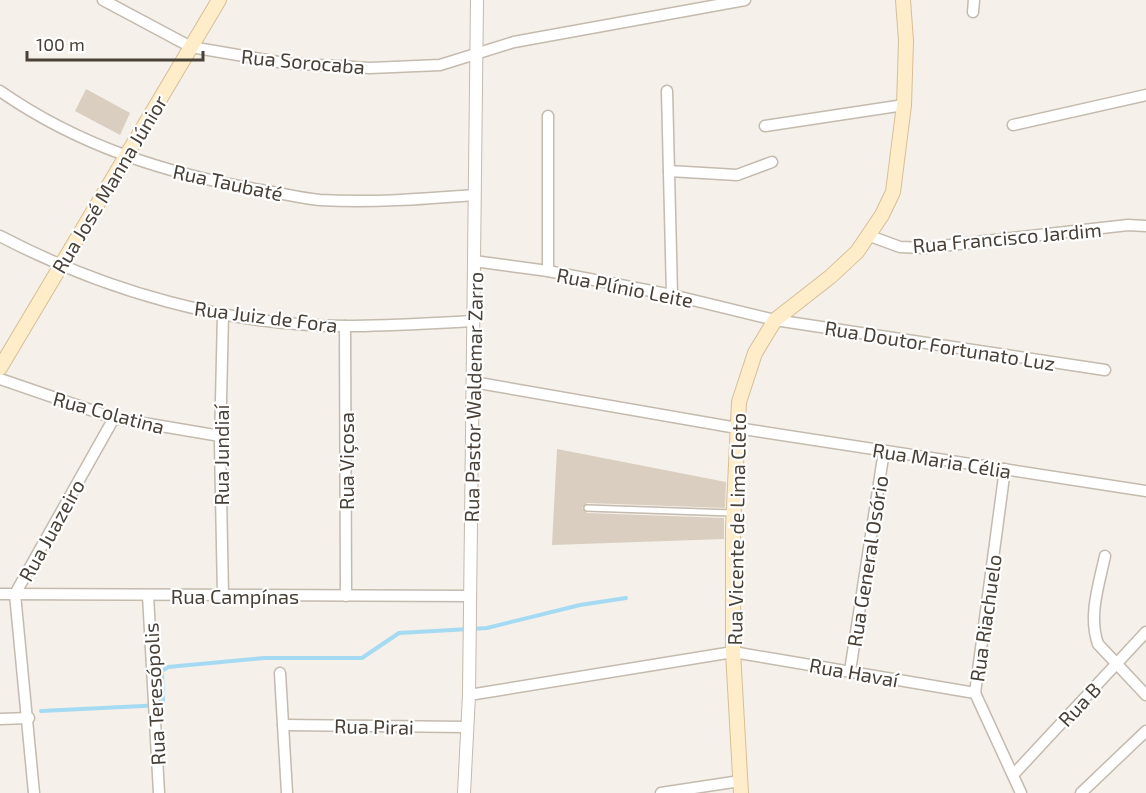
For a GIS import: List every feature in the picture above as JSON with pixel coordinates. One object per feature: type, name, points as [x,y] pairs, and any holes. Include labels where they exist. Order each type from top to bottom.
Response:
[{"type":"main road","name":"Rua José Manna Júnior","points":[[0,368],[219,0]]},
{"type":"main road","name":"Rua Vicente de Lima Cleto","points":[[741,787],[733,652],[734,513],[737,428],[746,376],[763,337],[775,320],[830,277],[870,236],[893,192],[898,171],[904,105],[906,41],[903,0]]},
{"type":"street","name":"Rua Sorocaba","points":[[103,0],[191,47],[284,63],[331,67],[440,65],[514,42],[745,0]]},
{"type":"street","name":"Rua Pastor Waldemar Zarro","points":[[464,793],[469,695],[477,0]]},
{"type":"street","points":[[973,12],[974,0]]},
{"type":"street","name":"Rua Taubaté","points":[[0,91],[50,123],[124,157],[203,180],[319,200],[401,201],[474,195]]},
{"type":"street","points":[[667,91],[672,295]]},
{"type":"street","points":[[1013,125],[1146,94]]},
{"type":"street","points":[[765,126],[904,105]]},
{"type":"street","points":[[548,116],[549,271]]},
{"type":"street","points":[[669,171],[721,177],[737,175],[772,162]]},
{"type":"street","name":"Rua Francisco Jardim","points":[[870,236],[900,247],[924,248],[1119,226],[1146,226]]},
{"type":"street","name":"Rua Juiz de Fora","points":[[0,236],[60,265],[142,294],[223,314],[345,326],[474,321]]},
{"type":"street","name":"Rua Plínio Leite","points":[[474,261],[549,271],[672,295],[775,320]]},
{"type":"street","name":"Rua Jundiaí","points":[[223,314],[220,436],[223,596]]},
{"type":"street","name":"Rua Doutor Fortunato Luz","points":[[775,320],[1105,370]]},
{"type":"street","name":"Rua Viçosa","points":[[345,326],[346,596]]},
{"type":"street","name":"Rua Colatina","points":[[0,379],[114,418],[220,436]]},
{"type":"street","name":"Rua Maria Célia","points":[[473,382],[737,428],[1146,491]]},
{"type":"street","name":"Rua Juazeiro","points":[[34,793],[29,718],[15,594],[114,418]]},
{"type":"street","name":"Rua General Osório","points":[[850,671],[884,451]]},
{"type":"street","name":"Rua Riachuelo","points":[[1005,469],[975,693],[982,713],[1021,793]]},
{"type":"street","points":[[1105,556],[1094,627],[1098,644],[1146,695]]},
{"type":"street","name":"Rua Campínas","points":[[0,594],[470,596]]},
{"type":"street","name":"Rua Teresópolis","points":[[148,595],[159,793]]},
{"type":"street","name":"Rua B","points":[[1013,775],[1146,632]]},
{"type":"street","name":"Rua Havaí","points":[[469,695],[733,652],[975,693]]},
{"type":"street","points":[[280,673],[287,793]]},
{"type":"street","points":[[0,719],[29,718]]},
{"type":"street","name":"Rua Pirai","points":[[283,725],[466,727]]},
{"type":"street","points":[[1081,793],[1146,730]]},
{"type":"street","points":[[661,793],[741,787]]},
{"type":"lane","points":[[587,508],[734,513]]},
{"type":"building","points":[[86,89],[130,113],[120,135],[75,111]]},
{"type":"building","points":[[557,449],[726,482],[725,508],[587,503],[582,508],[587,513],[724,518],[724,539],[552,545]]},
{"type":"waterway","points":[[41,711],[163,705],[162,671],[168,667],[264,658],[362,658],[399,633],[487,628],[580,605],[626,598]]}]
